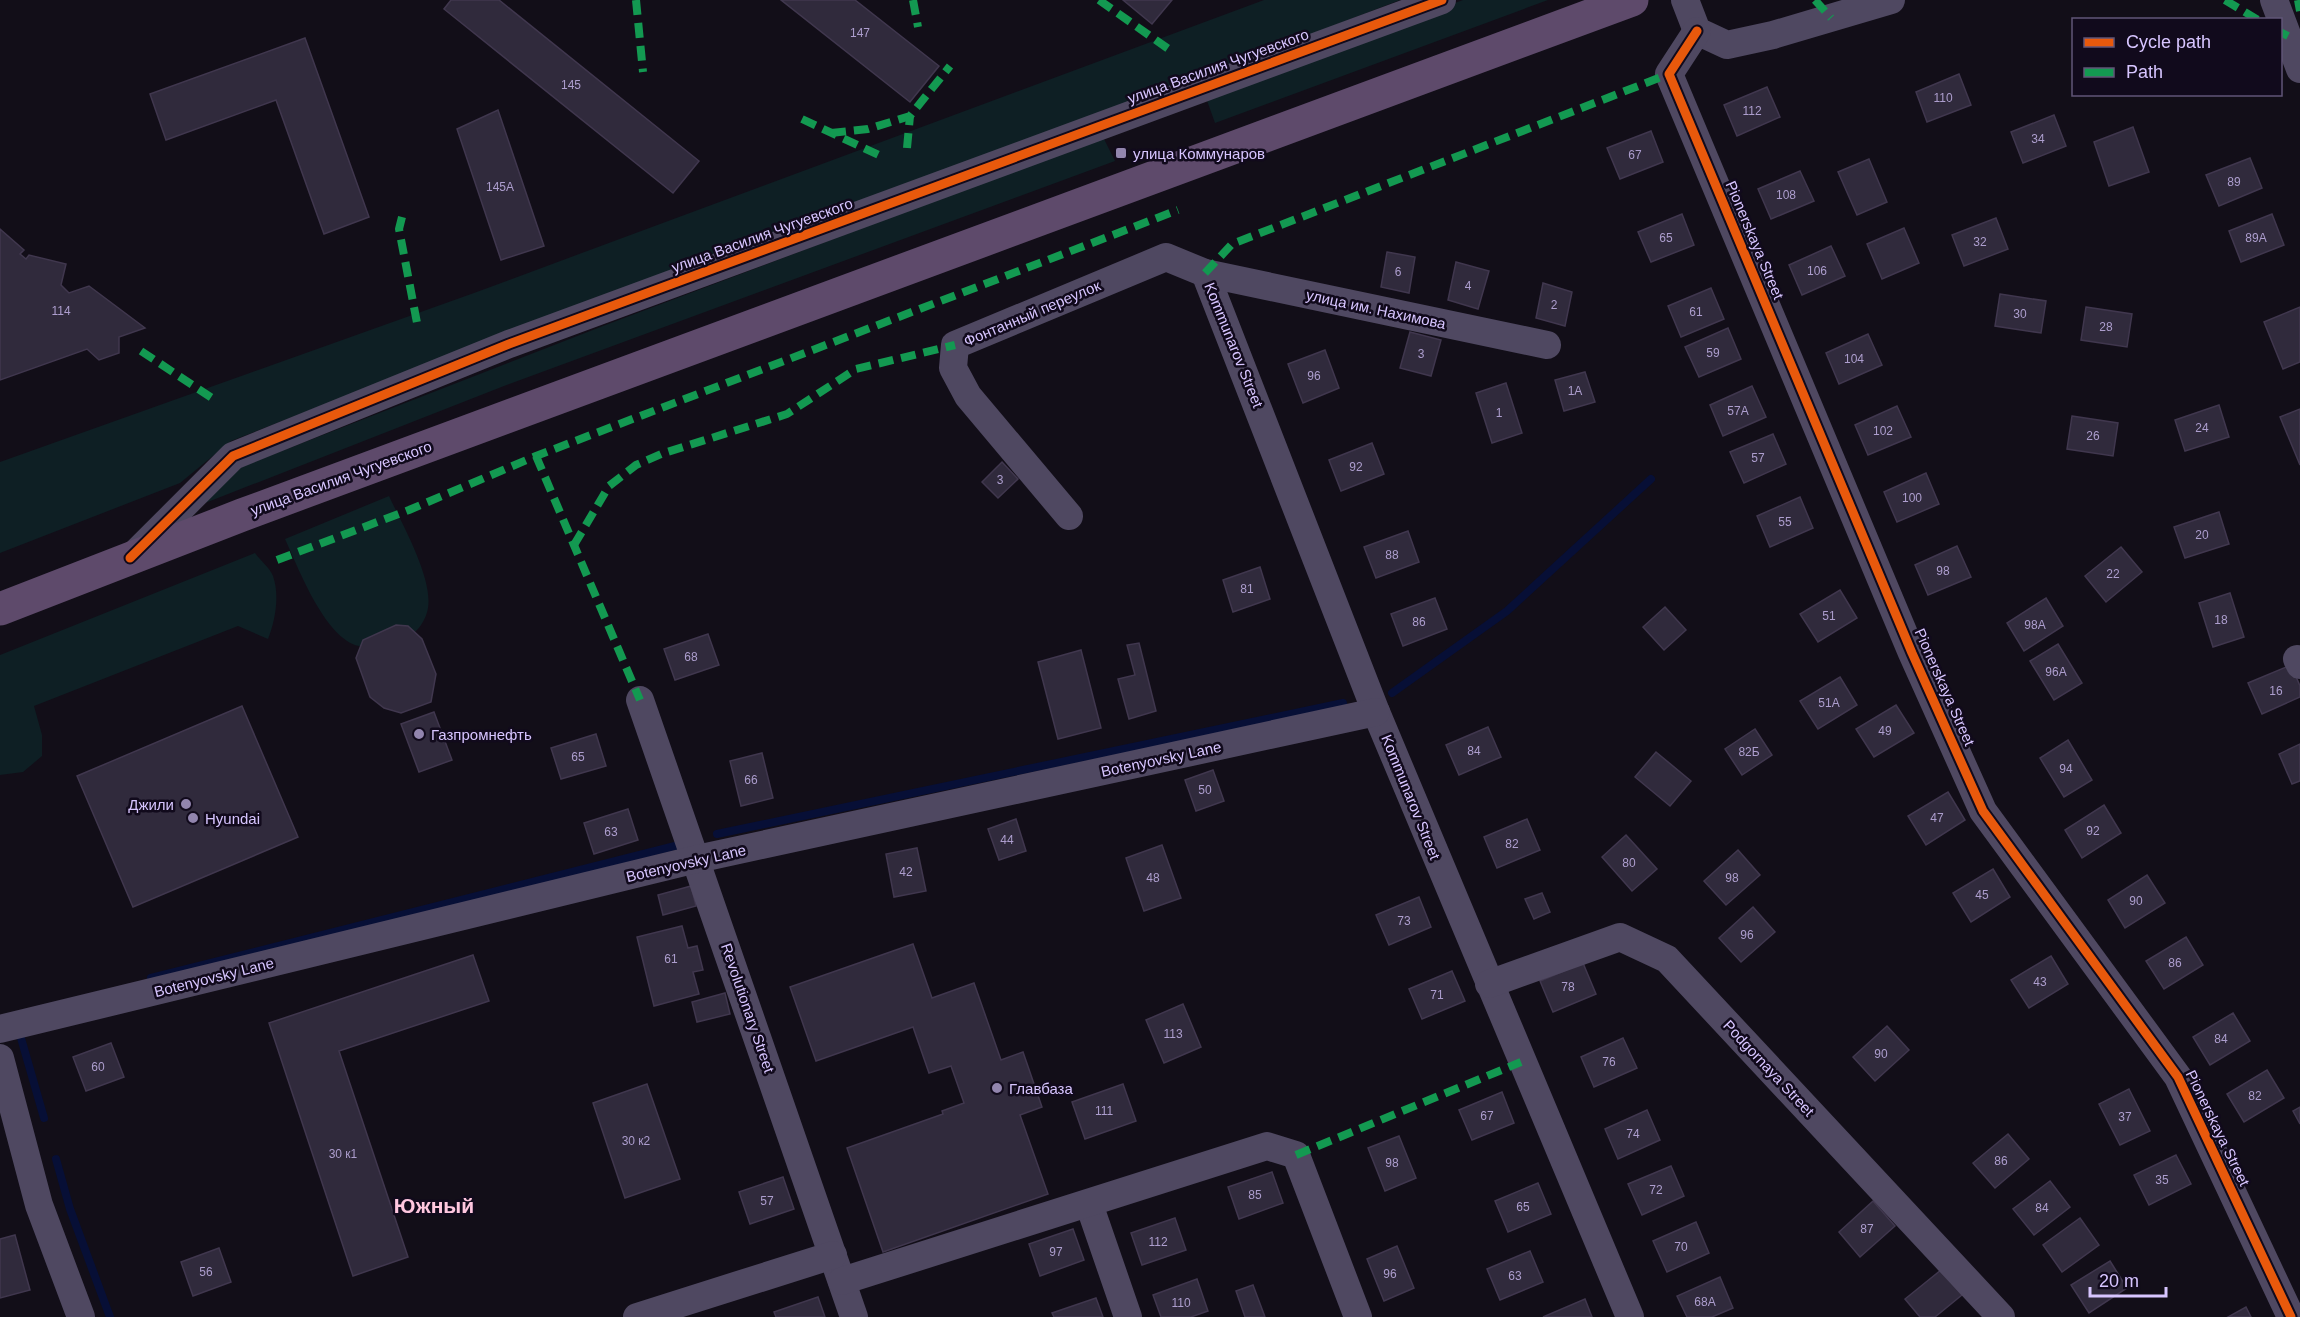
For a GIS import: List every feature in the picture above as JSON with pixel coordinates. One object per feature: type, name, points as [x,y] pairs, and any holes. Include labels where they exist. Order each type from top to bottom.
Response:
[{"type":"main road","name":"улица Василия Чугуевского","points":[[0,609],[130,558],[1632,0]]},
{"type":"street","name":"улица Василия Чугуевского","points":[[130,558],[233,456],[509,344],[1442,0]]},
{"type":"street","points":[[1685,0],[1697,31],[1727,45],[1773,35],[1891,0]]},
{"type":"street","points":[[2274,0],[2281,18]]},
{"type":"street","points":[[2282,21],[2300,69]]},
{"type":"street","name":"Pionerskaya Street","points":[[1697,31],[1669,74],[1912,653],[1983,810],[2178,1077],[2291,1317]]},
{"type":"street","name":"Фонтанный переулок","points":[[1070,516],[968,396],[953,368],[955,345],[1166,257],[1205,273]]},
{"type":"street","name":"улица им. Нахимова","points":[[1205,273],[1547,345]]},
{"type":"street","name":"Kommunarov Street","points":[[1205,273],[1376,712],[1630,1317]]},
{"type":"street","name":"Revolutionary Street","points":[[640,700],[854,1317]]},
{"type":"street","name":"Botenyovsky Lane","points":[[0,1029],[697,859],[1376,712]]},
{"type":"street","name":"Podgornaya Street","points":[[1489,984],[1620,936],[1667,959],[2001,1317]]},
{"type":"street","points":[[0,1058],[39,1205],[81,1317]]},
{"type":"street","points":[[637,1317],[1089,1204],[1267,1146],[1296,1155],[1358,1317]]},
{"type":"street","points":[[1089,1204],[1128,1317]]},
{"type":"shaded area","points":[[1264,0],[1400,0],[1227,67],[492,339],[231,441],[180,483],[0,553],[0,462],[474,293]]},
{"type":"shaded area","points":[[1463,0],[1548,0],[1215,123],[1205,95]]},
{"type":"shaded area","points":[[1103,137],[1115,161],[504,386],[195,507],[238,468],[603,326]]},
{"type":"shaded area","points":[[389,496],[421,567],[426,582],[428,608],[421,625],[407,638],[377,646],[359,646],[347,641],[324,616],[305,583],[285,539]]},
{"type":"shaded area","points":[[255,553],[270,570],[275,584],[276,608],[268,639],[238,626],[34,706],[42,735],[42,756],[23,772],[0,775],[0,655]]},
{"type":"building","points":[[451,0],[499,0],[699,161],[673,193],[444,9]]},
{"type":"building","points":[[781,0],[855,0],[939,66],[910,102]]},
{"type":"building","points":[[1123,0],[1172,0],[1152,24]]},
{"type":"building","points":[[305,38],[369,217],[324,234],[276,100],[166,140],[150,94]]},
{"type":"building","points":[[1959,74],[1971,105],[1927,122],[1916,92]]},
{"type":"building","points":[[1767,87],[1780,117],[1737,136],[1724,105]]},
{"type":"building","points":[[498,110],[544,246],[501,260],[457,129]]},
{"type":"building","points":[[2054,115],[2066,146],[2023,163],[2011,132]]},
{"type":"building","points":[[2133,127],[2149,172],[2109,186],[2094,142]]},
{"type":"building","points":[[1651,131],[1663,162],[1620,179],[1607,148]]},
{"type":"building","points":[[2250,158],[2262,188],[2219,206],[2206,175]]},
{"type":"building","points":[[1869,159],[1887,202],[1857,215],[1838,172]]},
{"type":"building","points":[[1800,171],[1814,201],[1771,219],[1758,189]]},
{"type":"building","points":[[1682,214],[1694,245],[1651,262],[1638,232]]},
{"type":"building","points":[[2272,214],[2284,245],[2241,262],[2229,231]]},
{"type":"building","points":[[1996,218],[2008,249],[1964,266],[1952,235]]},
{"type":"building","points":[[1904,228],[1919,263],[1882,279],[1867,244]]},
{"type":"building","points":[[0,229],[24,250],[20,254],[26,259],[29,255],[66,264],[61,285],[69,293],[89,286],[145,328],[119,337],[119,353],[99,360],[87,349],[0,380]]},
{"type":"building","points":[[1831,246],[1845,276],[1802,295],[1789,265]]},
{"type":"building","points":[[1387,252],[1415,257],[1409,293],[1381,287]]},
{"type":"building","points":[[1456,262],[1489,271],[1478,309],[1448,300]]},
{"type":"building","points":[[1543,283],[1572,292],[1565,326],[1536,318]]},
{"type":"building","points":[[1711,288],[1724,319],[1681,337],[1668,306]]},
{"type":"building","points":[[2000,294],[2046,301],[2041,333],[1995,326]]},
{"type":"building","points":[[2086,307],[2132,314],[2127,347],[2081,340]]},
{"type":"building","points":[[2300,307],[2300,362],[2283,369],[2264,322]]},
{"type":"building","points":[[1728,328],[1741,359],[1699,377],[1685,347]]},
{"type":"building","points":[[1410,332],[1441,340],[1431,376],[1400,368]]},
{"type":"building","points":[[1868,334],[1882,365],[1839,384],[1826,353]]},
{"type":"building","points":[[1325,350],[1339,388],[1303,403],[1288,364]]},
{"type":"building","points":[[1585,372],[1595,402],[1564,411],[1555,380]]},
{"type":"building","points":[[1506,383],[1522,433],[1492,443],[1476,393]]},
{"type":"building","points":[[1752,386],[1766,417],[1723,436],[1710,405]]},
{"type":"building","points":[[2219,405],[2229,437],[2185,451],[2175,420]]},
{"type":"building","points":[[1897,406],[1911,437],[1868,455],[1855,425]]},
{"type":"building","points":[[2300,409],[2300,465],[2280,417]]},
{"type":"building","points":[[2072,416],[2118,423],[2113,456],[2067,449]]},
{"type":"building","points":[[1773,434],[1786,464],[1744,483],[1730,452]]},
{"type":"building","points":[[1372,443],[1384,474],[1341,491],[1329,460]]},
{"type":"building","points":[[1002,462],[1018,479],[998,498],[982,482]]},
{"type":"building","points":[[1926,473],[1939,504],[1897,522],[1884,492]]},
{"type":"building","points":[[1800,497],[1813,528],[1770,547],[1757,516]]},
{"type":"building","points":[[2219,512],[2229,544],[2185,558],[2174,527]]},
{"type":"building","points":[[1408,531],[1419,562],[1376,578],[1364,547]]},
{"type":"building","points":[[1957,546],[1971,577],[1928,595],[1915,565]]},
{"type":"building","points":[[2121,547],[2142,572],[2106,602],[2085,576]]},
{"type":"building","points":[[1260,567],[1270,599],[1233,612],[1223,580]]},
{"type":"building","points":[[1840,590],[1857,618],[1818,642],[1800,614]]},
{"type":"building","points":[[2230,593],[2244,637],[2213,647],[2199,603]]},
{"type":"building","points":[[1435,598],[1447,629],[1403,646],[1391,614]]},
{"type":"building","points":[[2046,598],[2063,626],[2024,651],[2007,623]]},
{"type":"building","points":[[1665,607],[1686,630],[1664,650],[1643,627]]},
{"type":"building","points":[[396,625],[408,626],[422,639],[436,674],[431,702],[401,713],[384,708],[370,697],[356,658],[363,640]]},
{"type":"building","points":[[708,634],[719,665],[675,680],[664,649]]},
{"type":"building","points":[[1139,643],[1156,711],[1129,719],[1118,679],[1135,675],[1127,645]]},
{"type":"building","points":[[2058,644],[2082,683],[2054,700],[2030,661]]},
{"type":"building","points":[[1081,650],[1101,728],[1058,739],[1038,662]]},
{"type":"building","points":[[2291,665],[2300,686],[2300,697],[2262,714],[2248,683]]},
{"type":"building","points":[[1840,677],[1857,705],[1818,729],[1800,701]]},
{"type":"building","points":[[1896,705],[1914,733],[1874,757],[1856,729]]},
{"type":"building","name":"Hyundai","points":[[242,706],[298,837],[133,907],[77,776]]},
{"type":"building","points":[[434,712],[452,760],[419,772],[401,724]]},
{"type":"building","points":[[1488,727],[1501,757],[1459,775],[1446,745]]},
{"type":"building","points":[[1755,729],[1772,755],[1742,775],[1725,749]]},
{"type":"building","points":[[596,734],[606,766],[561,779],[551,748]]},
{"type":"building","points":[[2068,740],[2092,780],[2064,797],[2040,758]]},
{"type":"building","points":[[2300,744],[2300,781],[2292,784],[2279,754]]},
{"type":"building","points":[[1656,752],[1691,781],[1670,806],[1635,777]]},
{"type":"building","points":[[762,753],[773,798],[741,806],[730,761]]},
{"type":"building","points":[[1213,770],[1224,801],[1196,811],[1185,780]]},
{"type":"building","points":[[1948,792],[1965,820],[1926,845],[1908,816]]},
{"type":"building","points":[[2104,805],[2121,833],[2082,858],[2065,830]]},
{"type":"building","points":[[628,809],[638,840],[594,854],[584,823]]},
{"type":"building","points":[[1016,819],[1026,851],[999,860],[988,829]]},
{"type":"building","points":[[1527,819],[1540,850],[1497,868],[1484,837]]},
{"type":"building","points":[[1626,835],[1657,869],[1632,891],[1602,857]]},
{"type":"building","points":[[1162,845],[1181,898],[1144,911],[1126,858]]},
{"type":"building","points":[[917,848],[926,891],[894,897],[886,854]]},
{"type":"building","points":[[1738,850],[1760,875],[1726,905],[1704,881]]},
{"type":"building","points":[[1993,869],[2010,897],[1971,922],[1953,893]]},
{"type":"building","points":[[2147,875],[2165,903],[2125,928],[2108,900]]},
{"type":"building","points":[[691,886],[696,906],[663,915],[658,895]]},
{"type":"building","points":[[1542,893],[1550,912],[1534,919],[1525,899]]},
{"type":"building","points":[[1419,897],[1431,927],[1389,945],[1376,915]]},
{"type":"building","points":[[1753,907],[1775,932],[1741,962],[1719,938]]},
{"type":"building","points":[[682,926],[688,948],[697,946],[703,970],[693,972],[699,994],[654,1006],[637,937]]},
{"type":"building","points":[[2186,937],[2203,965],[2164,989],[2146,961]]},
{"type":"building","name":"Главбаза","points":[[913,944],[932,998],[974,983],[1001,1060],[1023,1052],[1042,1107],[1020,1115],[1048,1194],[883,1252],[847,1148],[943,1114],[942,1111],[964,1103],[951,1066],[929,1073],[913,1027],[816,1061],[790,987]]},
{"type":"building","points":[[473,955],[489,1001],[339,1051],[408,1257],[353,1276],[269,1023]]},
{"type":"building","points":[[2051,956],[2068,984],[2029,1008],[2011,980]]},
{"type":"building","points":[[1583,963],[1596,994],[1553,1012],[1540,981]]},
{"type":"building","points":[[1452,971],[1465,1001],[1422,1019],[1409,989]]},
{"type":"building","points":[[725,993],[730,1014],[697,1022],[692,1002]]},
{"type":"building","points":[[1183,1004],[1201,1047],[1164,1063],[1146,1020]]},
{"type":"building","points":[[2233,1013],[2250,1041],[2210,1065],[2193,1037]]},
{"type":"building","points":[[1887,1026],[1909,1050],[1875,1081],[1853,1057]]},
{"type":"building","points":[[1623,1038],[1637,1068],[1594,1087],[1581,1057]]},
{"type":"building","points":[[111,1043],[124,1077],[86,1091],[73,1057]]},
{"type":"building","points":[[2267,1070],[2284,1098],[2244,1122],[2227,1094]]},
{"type":"building","points":[[647,1084],[680,1179],[625,1198],[593,1103]]},
{"type":"building","points":[[1123,1084],[1136,1121],[1085,1139],[1072,1102]]},
{"type":"building","points":[[2129,1089],[2150,1131],[2120,1145],[2099,1104]]},
{"type":"building","points":[[1502,1092],[1514,1123],[1472,1140],[1459,1110]]},
{"type":"building","points":[[2300,1107],[2300,1124],[2293,1111]]},
{"type":"building","points":[[1647,1110],[1660,1140],[1618,1159],[1605,1129]]},
{"type":"building","points":[[2008,1134],[2029,1159],[1995,1188],[1973,1163]]},
{"type":"building","points":[[1399,1136],[1416,1178],[1385,1191],[1368,1148]]},
{"type":"building","points":[[2176,1155],[2191,1184],[2149,1205],[2134,1175]]},
{"type":"building","points":[[1671,1166],[1684,1196],[1642,1215],[1628,1184]]},
{"type":"building","points":[[1272,1172],[1283,1203],[1239,1219],[1228,1187]]},
{"type":"building","points":[[783,1177],[794,1209],[750,1224],[739,1192]]},
{"type":"building","points":[[2050,1181],[2070,1207],[2034,1235],[2013,1209]]},
{"type":"building","points":[[1538,1183],[1551,1214],[1508,1232],[1495,1201]]},
{"type":"building","points":[[1873,1201],[1895,1226],[1860,1257],[1839,1232]]},
{"type":"building","points":[[1175,1218],[1186,1250],[1142,1265],[1131,1233]]},
{"type":"building","points":[[2080,1218],[2099,1245],[2062,1272],[2043,1245]]},
{"type":"building","points":[[1696,1222],[1709,1253],[1667,1272],[1653,1241]]},
{"type":"building","points":[[1073,1229],[1084,1260],[1040,1276],[1029,1244]]},
{"type":"building","points":[[15,1235],[30,1290],[0,1298],[0,1239]]},
{"type":"building","points":[[1397,1246],[1414,1288],[1384,1301],[1367,1259]]},
{"type":"building","points":[[219,1248],[231,1282],[193,1296],[181,1262]]},
{"type":"building","points":[[1530,1251],[1543,1282],[1500,1300],[1487,1269]]},
{"type":"building","points":[[2110,1261],[2127,1288],[2089,1313],[2071,1285]]},
{"type":"building","points":[[1941,1270],[1962,1295],[1935,1317],[1920,1317],[1905,1299]]},
{"type":"building","points":[[1720,1277],[1733,1308],[1712,1317],[1687,1317],[1677,1296]]},
{"type":"building","points":[[1197,1279],[1208,1311],[1191,1317],[1161,1317],[1153,1295]]},
{"type":"building","points":[[1253,1285],[1265,1317],[1245,1317],[1236,1291]]},
{"type":"building","points":[[818,1297],[825,1317],[776,1317],[774,1312]]},
{"type":"building","points":[[1096,1298],[1103,1317],[1054,1317],[1052,1313]]},
{"type":"building","points":[[1585,1299],[1592,1317],[1543,1317]]},
{"type":"building","points":[[2246,1307],[2251,1317],[2228,1317]]},
{"type":"waterway","points":[[1392,693],[1507,611],[1651,479]]},
{"type":"waterway","points":[[717,834],[1343,703]]},
{"type":"waterway","points":[[151,978],[683,844]]},
{"type":"waterway","points":[[21,1038],[44,1118]]},
{"type":"waterway","points":[[56,1159],[70,1209],[110,1317]]},
{"type":"marked path","points":[[636,0],[643,72]]},
{"type":"marked path","points":[[913,0],[918,27]]},
{"type":"marked path","points":[[1099,0],[1170,50]]},
{"type":"marked path","points":[[1815,0],[1831,18]]},
{"type":"marked path","points":[[2225,0],[2255,18]]},
{"type":"marked path","points":[[2298,0],[2300,11]]},
{"type":"marked path","points":[[2282,33],[2288,36]]},
{"type":"marked path","points":[[831,133],[868,129],[910,116],[950,66]]},
{"type":"marked path","points":[[1205,273],[1232,244],[1669,74]]},
{"type":"marked path","points":[[907,148],[910,116]]},
{"type":"marked path","points":[[802,119],[883,157]]},
{"type":"marked path","points":[[277,560],[409,510],[536,456],[1178,210]]},
{"type":"marked path","points":[[402,217],[399,229],[418,328]]},
{"type":"marked path","points":[[574,545],[609,486],[636,465],[661,454],[787,414],[856,369],[955,345]]},
{"type":"marked path","points":[[141,351],[215,400]]},
{"type":"marked path","points":[[536,456],[640,700]]},
{"type":"marked path","points":[[1296,1155],[1521,1062]]},
{"type":"cycle path","points":[[130,558],[233,456],[509,344],[1442,0]]},
{"type":"cycle path","points":[[1697,31],[1669,74],[1912,653],[1983,811],[2178,1077],[2291,1317]]},
{"type":"place","name":"улица Коммунаров","points":[[1121,153]]},
{"type":"place","name":"Газпромнефть","points":[[419,734]]},
{"type":"place","name":"Джили","points":[[186,804]]},
{"type":"place","name":"Hyundai","points":[[193,818]]},
{"type":"place","name":"Главбаза","points":[[997,1088]]},
{"type":"district","name":"Южный","points":[[434,1205]]}]
